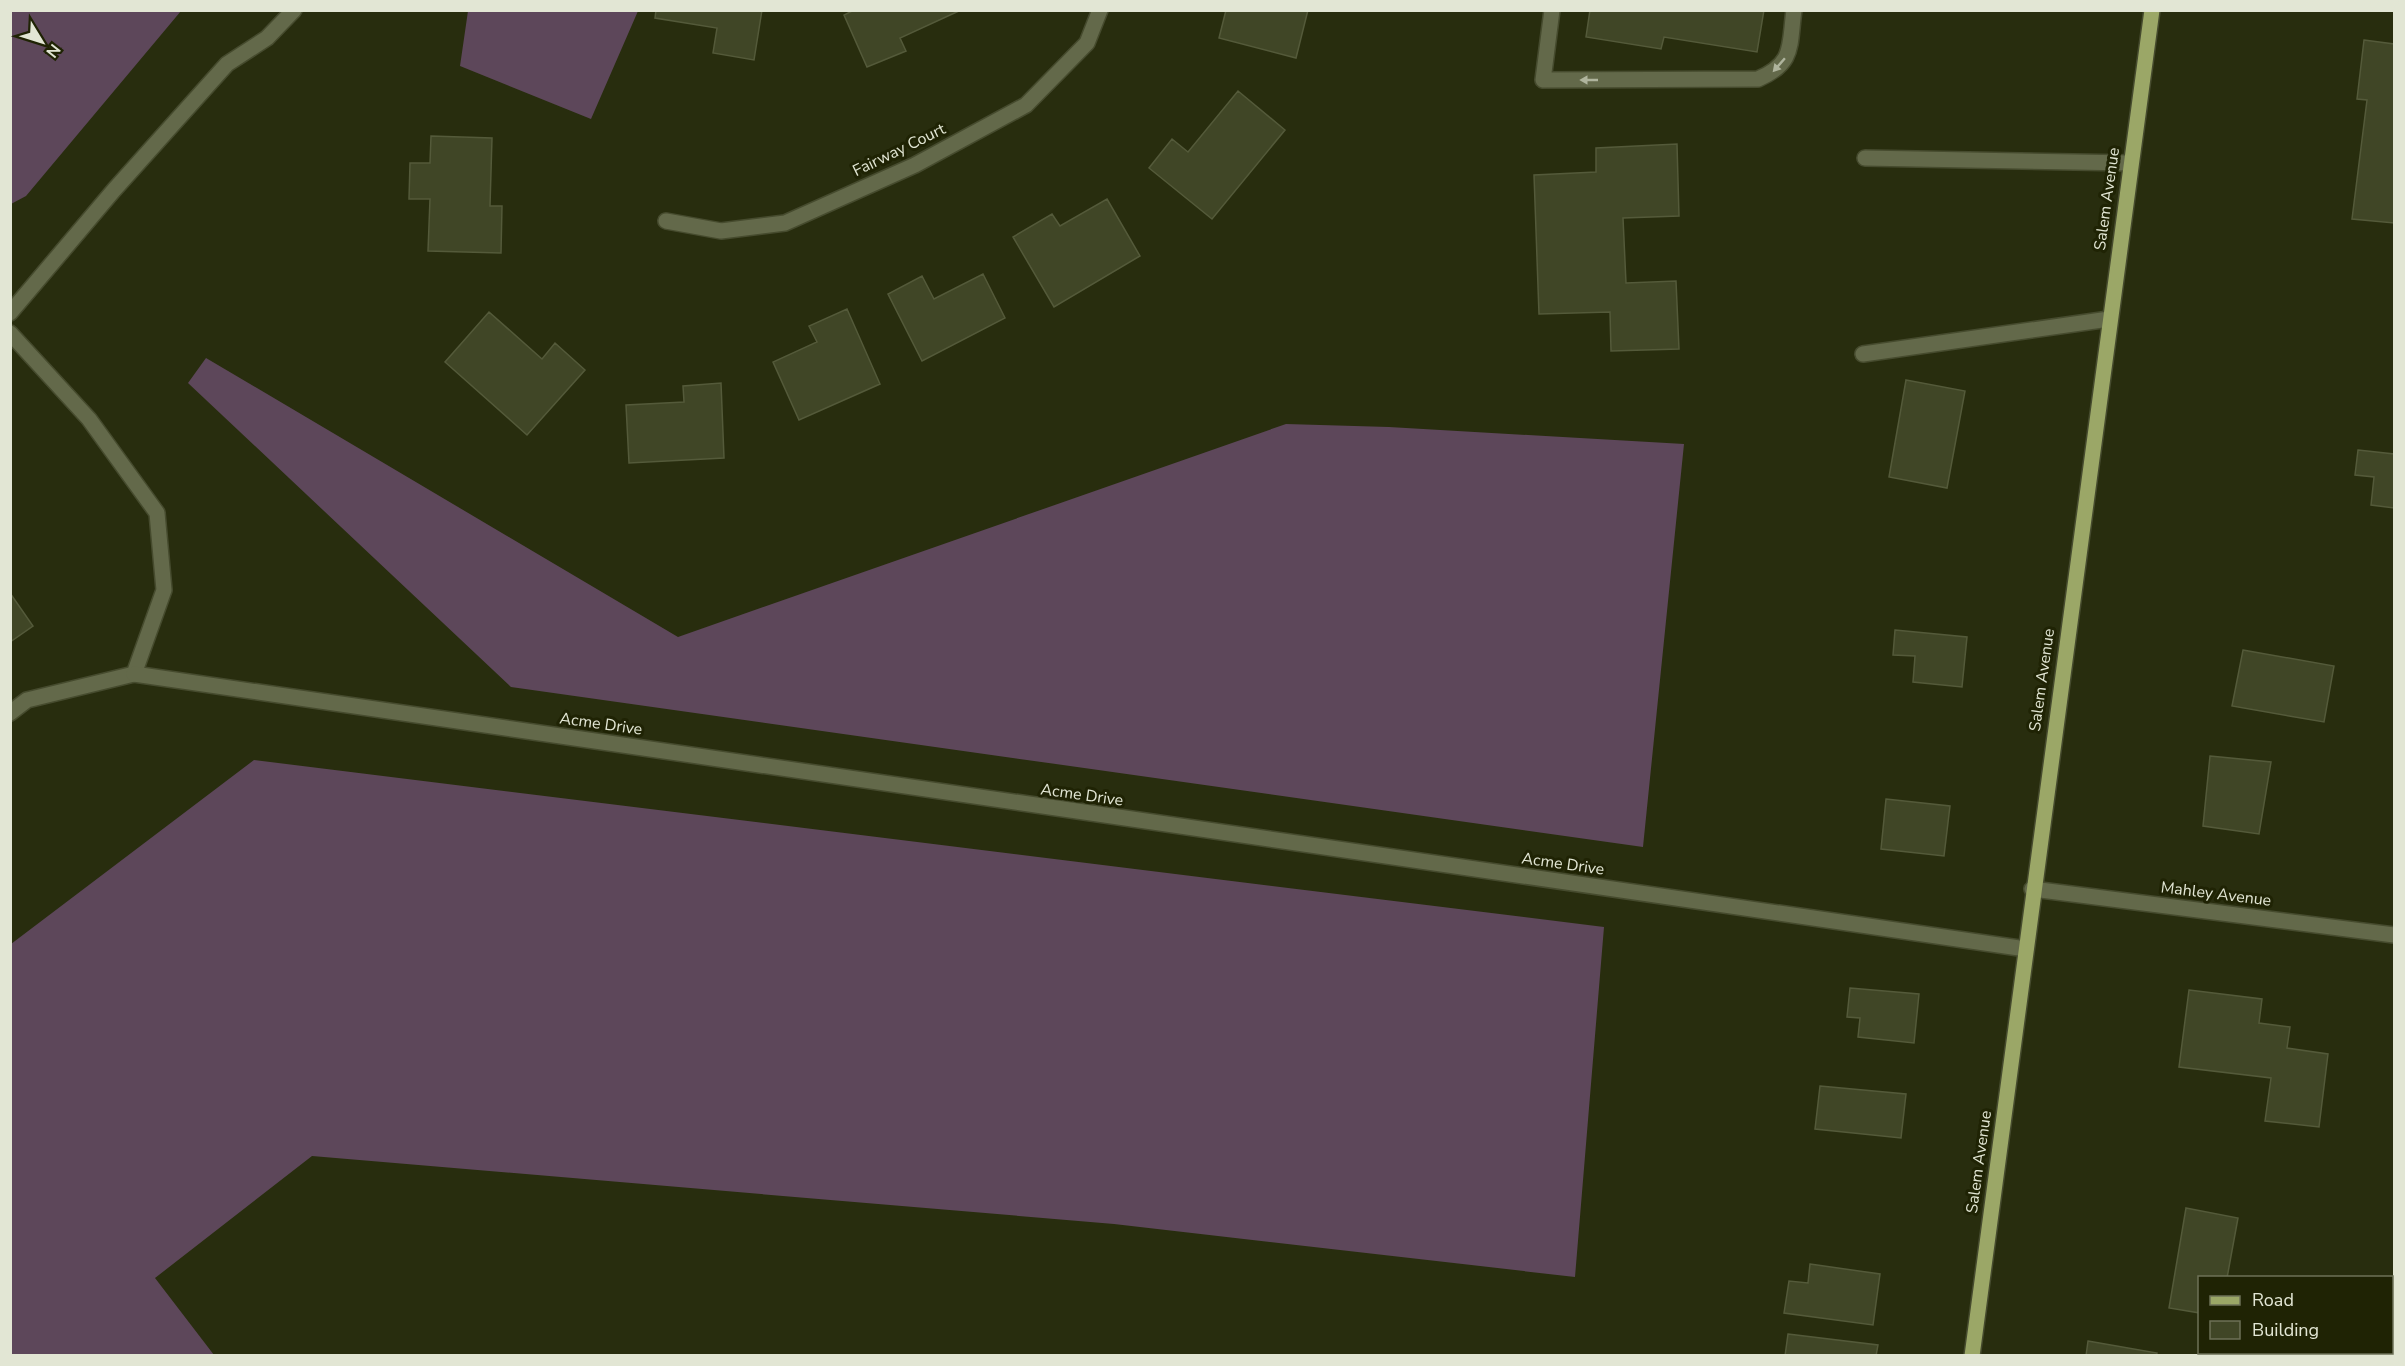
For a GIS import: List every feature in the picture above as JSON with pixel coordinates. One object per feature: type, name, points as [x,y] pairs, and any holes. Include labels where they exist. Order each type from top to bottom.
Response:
[{"type":"main road","name":"Salem Avenue","points":[[1972,1356],[2032,888],[2152,10]]},
{"type":"street","points":[[10,313],[114,190],[226,64],[267,38],[294,10]]},
{"type":"street","name":"Fairway Court","points":[[666,221],[721,231],[785,224],[915,165],[1026,105],[1087,43],[1100,10]]},
{"type":"street","points":[[1552,10],[1543,80],[1758,79],[1778,70],[1788,53],[1794,10]]},
{"type":"street","points":[[1865,158],[2130,163]]},
{"type":"street","points":[[1863,354],[2109,319]]},
{"type":"street","points":[[10,333],[89,419],[157,513],[164,590],[134,674],[27,700],[10,712]]},
{"type":"street","name":"Acme Drive","points":[[134,674],[2026,948]]},
{"type":"street","name":"Mahley Avenue","points":[[2032,888],[2394,935]]},
{"type":"shaded area","points":[[11,10],[181,11],[26,196],[11,204]]},
{"type":"shaded area","points":[[468,10],[638,11],[591,119],[460,66]]},
{"type":"shaded area","points":[[206,358],[678,637],[1286,424],[1389,427],[1684,444],[1643,847],[511,687],[188,383]]},
{"type":"shaded area","points":[[254,760],[1604,927],[1575,1277],[1114,1224],[312,1156],[155,1278],[214,1355],[11,1355],[11,944]]},
{"type":"building","points":[[656,10],[762,10],[754,60],[713,53],[717,28],[655,18]]},
{"type":"building","points":[[854,10],[961,10],[900,38],[906,51],[867,67],[844,15]]},
{"type":"building","points":[[1226,10],[1308,10],[1296,58],[1219,38]]},
{"type":"building","points":[[1590,10],[1764,10],[1757,52],[1664,37],[1661,49],[1586,37]]},
{"type":"building","points":[[2364,40],[2394,44],[2394,223],[2352,219],[2367,100],[2357,99]]},
{"type":"building","points":[[1238,91],[1285,130],[1212,219],[1149,168],[1172,139],[1188,152]]},
{"type":"building","points":[[431,136],[492,138],[490,206],[502,206],[501,253],[428,251],[430,199],[409,199],[410,163],[430,163]]},
{"type":"building","points":[[1677,144],[1679,216],[1623,218],[1626,283],[1676,281],[1679,349],[1611,351],[1610,312],[1539,314],[1534,175],[1596,172],[1596,148]]},
{"type":"building","points":[[1107,199],[1140,256],[1054,307],[1013,237],[1052,214],[1060,226]]},
{"type":"building","points":[[983,274],[1005,318],[922,361],[888,294],[922,276],[934,299]]},
{"type":"building","points":[[847,309],[880,384],[799,420],[773,362],[817,342],[809,326]]},
{"type":"building","points":[[489,312],[542,359],[555,343],[585,370],[527,435],[445,362]]},
{"type":"building","points":[[1906,380],[1965,391],[1947,488],[1889,477]]},
{"type":"building","points":[[721,383],[724,458],[629,463],[626,405],[684,402],[683,386]]},
{"type":"building","points":[[2358,450],[2394,454],[2394,508],[2371,505],[2374,477],[2355,475]]},
{"type":"building","points":[[10,593],[33,626],[10,642]]},
{"type":"building","points":[[1895,630],[1967,637],[1962,687],[1913,682],[1915,656],[1893,655]]},
{"type":"building","points":[[2243,650],[2334,666],[2324,722],[2232,706]]},
{"type":"building","points":[[2210,756],[2271,762],[2259,834],[2203,826]]},
{"type":"building","points":[[1886,799],[1950,806],[1944,856],[1881,849]]},
{"type":"building","points":[[1850,988],[1919,994],[1914,1043],[1858,1037],[1860,1018],[1847,1017]]},
{"type":"building","points":[[2189,990],[2262,999],[2259,1023],[2290,1027],[2287,1048],[2328,1054],[2319,1127],[2265,1121],[2271,1078],[2179,1067]]},
{"type":"building","points":[[1820,1086],[1906,1094],[1901,1138],[1815,1129]]},
{"type":"building","points":[[2186,1208],[2238,1218],[2227,1276],[2198,1276],[2198,1313],[2169,1308]]},
{"type":"building","points":[[1810,1264],[1880,1274],[1873,1325],[1784,1313],[1789,1281],[1808,1283]]},
{"type":"building","points":[[1788,1334],[1878,1345],[1876,1356],[1785,1356]]},
{"type":"building","points":[[2088,1341],[2157,1353],[2156,1356],[2086,1356]]}]
